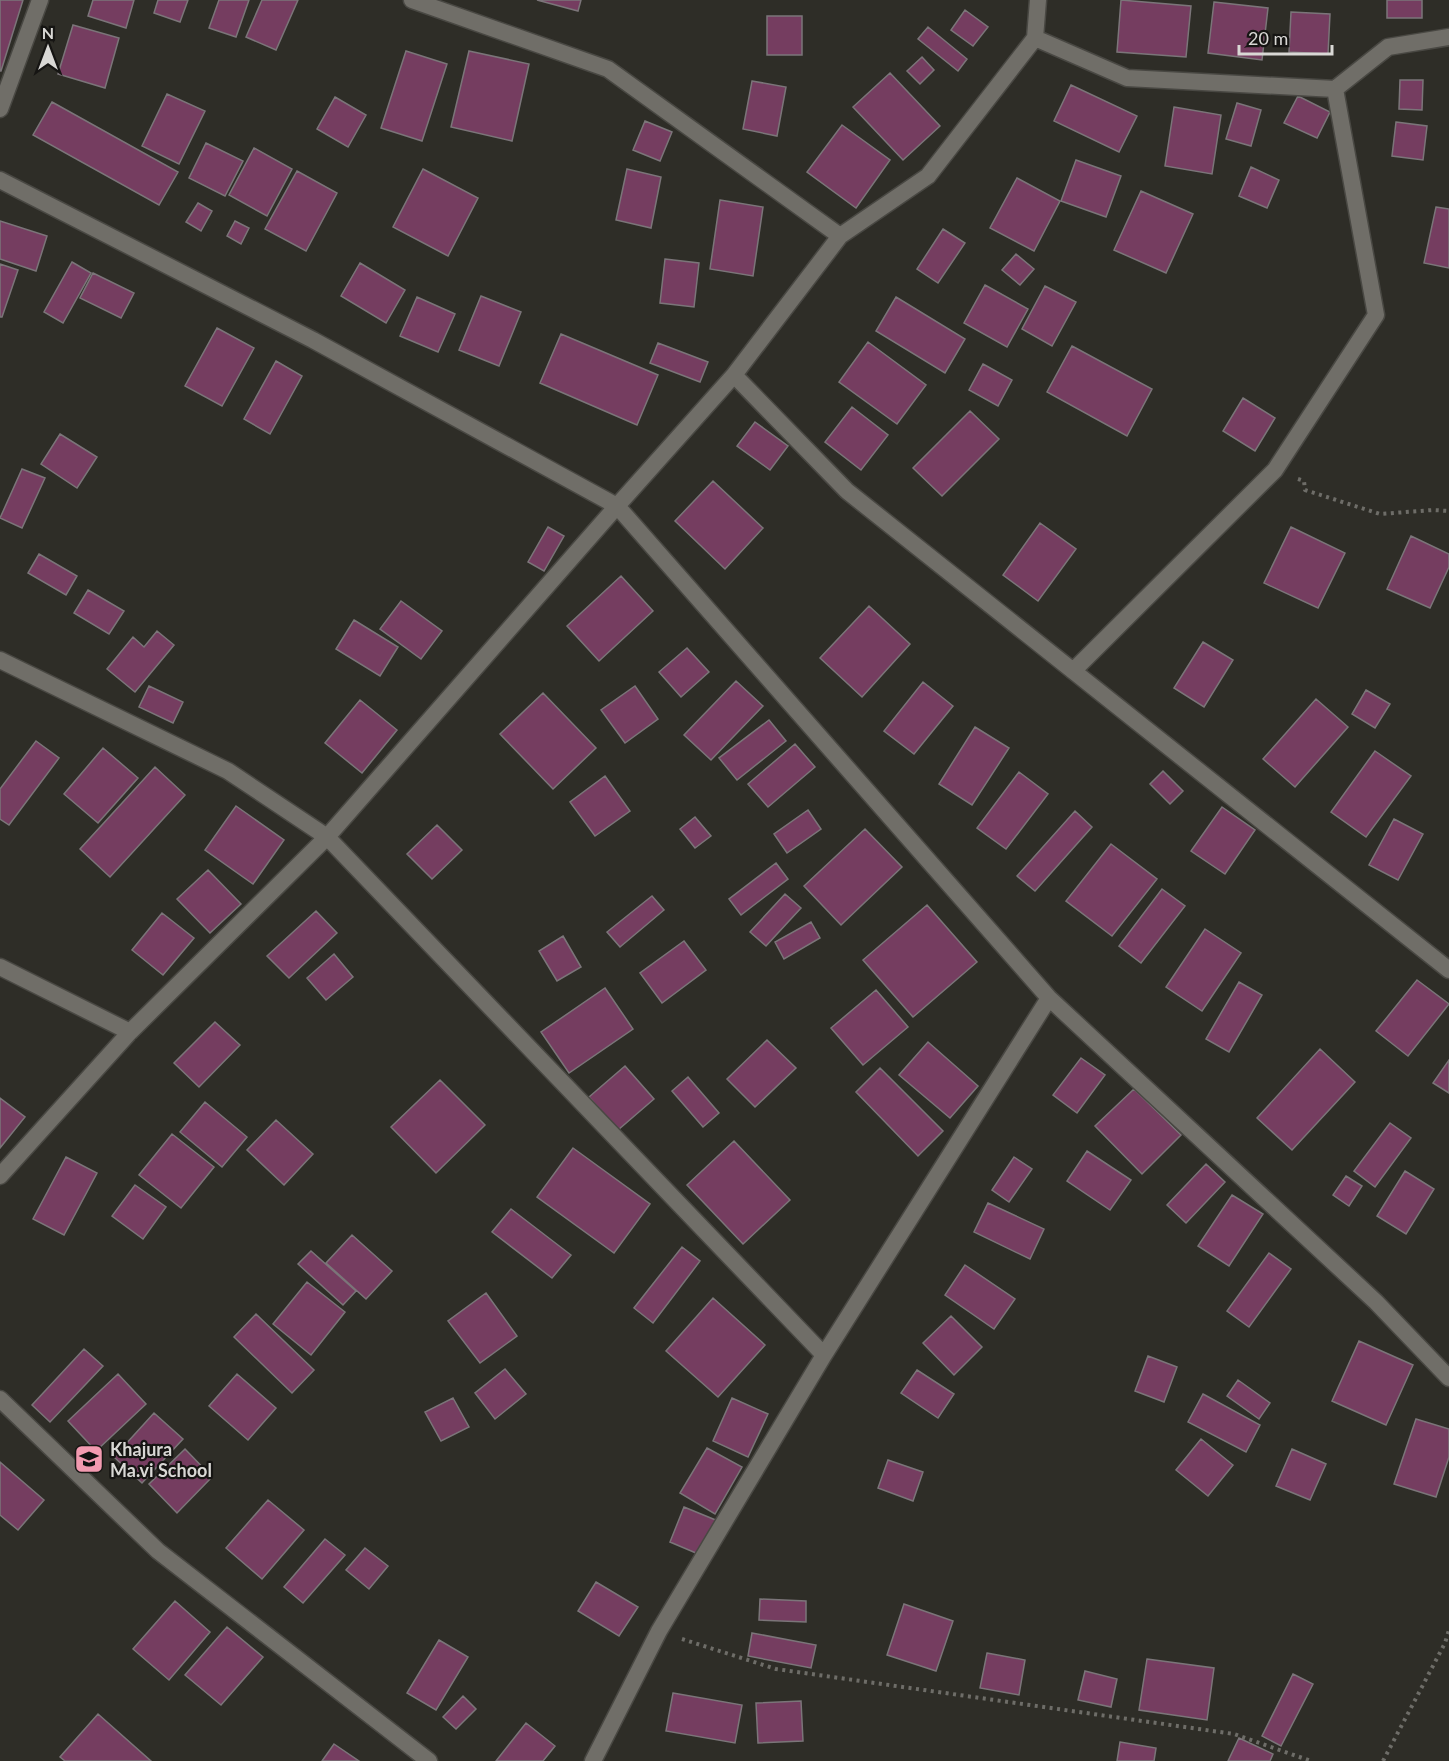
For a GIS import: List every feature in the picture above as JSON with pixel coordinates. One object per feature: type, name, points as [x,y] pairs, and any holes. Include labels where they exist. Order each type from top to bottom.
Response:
[{"type":"street","points":[[0,109],[40,0]]},
{"type":"street","points":[[412,0],[608,69],[840,236]]},
{"type":"street","points":[[0,1176],[130,1032],[327,837],[734,375],[840,236],[928,176],[1035,38],[1038,0]]},
{"type":"street","points":[[1035,38],[1127,78],[1335,89],[1388,47],[1449,37]]},
{"type":"street","points":[[1073,671],[1275,470],[1376,315],[1335,89]]},
{"type":"street","points":[[0,180],[313,340],[617,506],[1049,998],[1376,1302],[1449,1378]]},
{"type":"street","points":[[734,375],[846,491],[1449,969]]},
{"type":"street","points":[[0,660],[228,771],[327,837],[824,1355]]},
{"type":"street","points":[[0,967],[130,1032]]},
{"type":"street","points":[[593,1761],[659,1631],[824,1355],[1049,998]]},
{"type":"street","points":[[0,1399],[158,1551],[429,1761]]},
{"type":"path","points":[[1275,470],[1304,481],[1305,490],[1380,514],[1449,511]]},
{"type":"path","points":[[1383,1761],[1445,1642],[1449,1630]]},
{"type":"path","points":[[659,1631],[776,1669],[1234,1734],[1311,1761]]},
{"type":"building","points":[[0,0],[23,0],[1,71],[0,71]]},
{"type":"building","points":[[93,0],[134,0],[126,28],[88,16]]},
{"type":"building","points":[[158,0],[188,0],[180,22],[154,13]]},
{"type":"building","points":[[219,0],[249,0],[236,37],[209,28]]},
{"type":"building","points":[[262,0],[298,0],[276,50],[246,37]]},
{"type":"building","points":[[537,0],[581,0],[578,11]]},
{"type":"building","points":[[1121,0],[1191,6],[1186,57],[1117,52]]},
{"type":"building","points":[[1387,0],[1422,0],[1422,18],[1387,18]]},
{"type":"building","points":[[1214,2],[1268,8],[1262,60],[1208,53]]},
{"type":"building","points":[[965,10],[988,27],[973,46],[951,30]]},
{"type":"building","points":[[1291,12],[1330,14],[1328,54],[1289,52]]},
{"type":"building","points":[[767,16],[802,16],[802,55],[767,55]]},
{"type":"building","points":[[73,25],[119,38],[105,88],[58,74]]},
{"type":"building","points":[[928,27],[967,59],[958,71],[918,39]]},
{"type":"building","points":[[406,51],[447,64],[422,141],[381,128]]},
{"type":"building","points":[[469,51],[529,64],[512,141],[451,127]]},
{"type":"building","points":[[922,57],[934,70],[920,84],[907,71]]},
{"type":"building","points":[[890,73],[940,126],[903,160],[853,107]]},
{"type":"building","points":[[1400,80],[1423,80],[1422,110],[1399,109]]},
{"type":"building","points":[[752,81],[786,87],[777,136],[743,129]]},
{"type":"building","points":[[1071,85],[1137,116],[1119,152],[1054,121]]},
{"type":"building","points":[[167,94],[205,111],[179,164],[142,146]]},
{"type":"building","points":[[1298,96],[1330,112],[1317,138],[1284,123]]},
{"type":"building","points":[[335,97],[366,115],[348,147],[317,129]]},
{"type":"building","points":[[52,102],[178,172],[159,205],[33,135]]},
{"type":"building","points":[[1237,103],[1261,110],[1251,146],[1226,139]]},
{"type":"building","points":[[1174,107],[1221,115],[1212,174],[1165,166]]},
{"type":"building","points":[[645,121],[672,132],[660,161],[633,150]]},
{"type":"building","points":[[1396,122],[1427,126],[1423,160],[1392,156]]},
{"type":"building","points":[[842,125],[890,160],[856,208],[807,172]]},
{"type":"building","points":[[206,143],[243,161],[225,196],[189,178]]},
{"type":"building","points":[[254,148],[292,169],[267,216],[229,195]]},
{"type":"building","points":[[1076,160],[1121,176],[1106,217],[1061,201]]},
{"type":"building","points":[[1251,167],[1279,180],[1267,208],[1239,196]]},
{"type":"building","points":[[423,169],[478,198],[448,256],[393,227]]},
{"type":"building","points":[[627,169],[661,177],[651,228],[616,220]]},
{"type":"building","points":[[297,171],[337,193],[306,251],[265,229]]},
{"type":"building","points":[[1017,178],[1060,201],[1034,251],[990,228]]},
{"type":"building","points":[[1141,191],[1193,214],[1166,273],[1114,250]]},
{"type":"building","points":[[720,200],[763,207],[753,276],[710,269]]},
{"type":"building","points":[[198,203],[212,211],[201,231],[186,222]]},
{"type":"building","points":[[1436,207],[1449,209],[1449,268],[1424,263]]},
{"type":"building","points":[[0,221],[47,236],[36,271],[0,259]]},
{"type":"building","points":[[235,221],[249,228],[241,244],[227,236]]},
{"type":"building","points":[[943,229],[965,243],[938,283],[917,269]]},
{"type":"building","points":[[1016,254],[1034,269],[1020,285],[1002,270]]},
{"type":"building","points":[[665,259],[699,263],[694,307],[660,303]]},
{"type":"building","points":[[72,262],[91,273],[63,323],[44,312]]},
{"type":"building","points":[[360,263],[405,290],[386,323],[341,296]]},
{"type":"building","points":[[0,264],[18,270],[2,317],[0,317]]},
{"type":"building","points":[[93,273],[134,293],[121,318],[80,298]]},
{"type":"building","points":[[985,285],[1028,309],[1007,347],[964,323]]},
{"type":"building","points":[[1045,286],[1076,302],[1052,346],[1022,329]]},
{"type":"building","points":[[481,296],[521,312],[499,366],[459,350]]},
{"type":"building","points":[[417,297],[455,314],[438,352],[400,336]]},
{"type":"building","points":[[896,297],[965,339],[945,373],[876,331]]},
{"type":"building","points":[[217,328],[254,348],[222,406],[185,386]]},
{"type":"building","points":[[561,334],[658,375],[637,425],[540,383]]},
{"type":"building","points":[[868,342],[926,385],[897,424],[839,382]]},
{"type":"building","points":[[658,343],[708,362],[700,382],[650,363]]},
{"type":"building","points":[[1072,346],[1152,389],[1127,436],[1047,392]]},
{"type":"building","points":[[276,361],[302,376],[270,434],[244,419]]},
{"type":"building","points":[[983,364],[1012,380],[998,406],[969,390]]},
{"type":"building","points":[[1243,398],[1275,418],[1255,451],[1223,431]]},
{"type":"building","points":[[852,407],[888,435],[861,470],[825,442]]},
{"type":"building","points":[[970,411],[999,439],[942,496],[913,468]]},
{"type":"building","points":[[755,422],[788,446],[770,470],[737,446]]},
{"type":"building","points":[[60,434],[97,457],[77,488],[41,464]]},
{"type":"building","points":[[22,469],[45,478],[22,528],[0,518]]},
{"type":"building","points":[[713,481],[763,528],[725,569],[675,521]]},
{"type":"building","points":[[1040,523],[1076,549],[1038,601],[1003,575]]},
{"type":"building","points":[[548,527],[564,536],[544,571],[528,562]]},
{"type":"building","points":[[1291,527],[1345,553],[1318,608],[1264,583]]},
{"type":"building","points":[[1411,536],[1449,554],[1449,567],[1430,608],[1387,589]]},
{"type":"building","points":[[39,554],[77,576],[66,595],[28,573]]},
{"type":"building","points":[[621,576],[653,611],[599,661],[567,626]]},
{"type":"building","points":[[88,590],[124,611],[109,634],[74,613]]},
{"type":"building","points":[[401,601],[442,631],[421,659],[380,629]]},
{"type":"building","points":[[869,606],[910,644],[862,697],[820,658]]},
{"type":"building","points":[[354,620],[398,647],[380,676],[336,649]]},
{"type":"building","points":[[157,631],[174,645],[135,692],[107,669],[133,637],[144,647]]},
{"type":"building","points":[[1203,642],[1233,660],[1204,707],[1174,688]]},
{"type":"building","points":[[687,648],[709,672],[681,697],[659,672]]},
{"type":"building","points":[[736,681],[763,706],[711,760],[684,735]]},
{"type":"building","points":[[923,682],[953,706],[914,754],[884,731]]},
{"type":"building","points":[[149,686],[183,702],[173,723],[139,707]]},
{"type":"building","points":[[635,686],[658,719],[625,743],[601,710]]},
{"type":"building","points":[[1366,690],[1390,704],[1375,728],[1352,714]]},
{"type":"building","points":[[543,693],[596,748],[553,789],[500,734]]},
{"type":"building","points":[[1316,699],[1348,727],[1295,787],[1263,759]]},
{"type":"building","points":[[360,700],[397,730],[362,773],[325,743]]},
{"type":"building","points":[[769,720],[786,741],[737,780],[719,758]]},
{"type":"building","points":[[975,727],[1009,748],[972,805],[939,784]]},
{"type":"building","points":[[36,741],[59,758],[9,825],[0,819],[0,789]]},
{"type":"building","points":[[795,744],[815,767],[768,807],[748,784]]},
{"type":"building","points":[[103,748],[138,778],[98,823],[64,794]]},
{"type":"building","points":[[1375,751],[1411,776],[1366,837],[1331,812]]},
{"type":"building","points":[[155,767],[185,795],[110,877],[80,849]]},
{"type":"building","points":[[1163,771],[1183,791],[1170,804],[1150,784]]},
{"type":"building","points":[[1019,772],[1048,794],[1006,849],[977,828]]},
{"type":"building","points":[[605,776],[630,811],[595,836],[570,802]]},
{"type":"building","points":[[236,806],[284,840],[253,884],[205,850]]},
{"type":"building","points":[[1222,807],[1255,830],[1225,874],[1191,851]]},
{"type":"building","points":[[808,810],[821,829],[787,853],[774,834]]},
{"type":"building","points":[[1075,811],[1092,827],[1035,891],[1017,876]]},
{"type":"building","points":[[695,817],[711,836],[695,848],[680,829]]},
{"type":"building","points":[[1394,819],[1423,834],[1398,880],[1369,865]]},
{"type":"building","points":[[437,825],[462,850],[432,879],[407,854]]},
{"type":"building","points":[[865,829],[902,867],[841,925],[804,886]]},
{"type":"building","points":[[1111,844],[1157,879],[1112,936],[1066,901]]},
{"type":"building","points":[[776,863],[788,879],[741,915],[729,899]]},
{"type":"building","points":[[208,870],[241,904],[210,933],[177,899]]},
{"type":"building","points":[[1162,889],[1185,906],[1141,963],[1119,946]]},
{"type":"building","points":[[785,894],[801,908],[766,946],[750,932]]},
{"type":"building","points":[[652,896],[664,910],[620,947],[607,932]]},
{"type":"building","points":[[927,905],[977,962],[913,1017],[863,960]]},
{"type":"building","points":[[316,911],[337,933],[289,978],[267,956]]},
{"type":"building","points":[[162,913],[194,938],[163,975],[132,950]]},
{"type":"building","points":[[811,922],[820,938],[784,959],[775,942]]},
{"type":"building","points":[[1205,929],[1241,953],[1202,1011],[1166,987]]},
{"type":"building","points":[[563,936],[581,967],[557,981],[539,951]]},
{"type":"building","points":[[684,941],[706,970],[662,1003],[640,973]]},
{"type":"building","points":[[334,954],[353,977],[326,1000],[307,978]]},
{"type":"building","points":[[1417,980],[1449,1004],[1408,1056],[1376,1031]]},
{"type":"building","points":[[1239,982],[1262,995],[1229,1052],[1206,1039]]},
{"type":"building","points":[[605,988],[633,1029],[569,1073],[541,1032]]},
{"type":"building","points":[[876,990],[908,1027],[863,1065],[831,1028]]},
{"type":"building","points":[[215,1022],[240,1045],[199,1087],[174,1063]]},
{"type":"building","points":[[767,1040],[796,1068],[755,1107],[727,1079]]},
{"type":"building","points":[[928,1042],[978,1086],[950,1118],[899,1075]]},
{"type":"building","points":[[1320,1049],[1355,1082],[1292,1150],[1257,1118]]},
{"type":"building","points":[[1081,1058],[1105,1075],[1077,1113],[1053,1095]]},
{"type":"building","points":[[1449,1060],[1449,1093],[1433,1083]]},
{"type":"building","points":[[625,1066],[654,1099],[618,1130],[589,1097]]},
{"type":"building","points":[[880,1068],[943,1131],[918,1156],[856,1092]]},
{"type":"building","points":[[688,1077],[719,1113],[703,1127],[672,1091]]},
{"type":"building","points":[[440,1080],[485,1125],[436,1173],[391,1127]]},
{"type":"building","points":[[1134,1089],[1181,1135],[1142,1174],[1095,1126]]},
{"type":"building","points":[[0,1098],[25,1117],[0,1148]]},
{"type":"building","points":[[205,1102],[247,1137],[222,1167],[180,1132]]},
{"type":"building","points":[[276,1120],[313,1154],[284,1185],[247,1150]]},
{"type":"building","points":[[1390,1123],[1411,1138],[1375,1187],[1354,1171]]},
{"type":"building","points":[[172,1134],[214,1167],[181,1208],[139,1175]]},
{"type":"building","points":[[734,1141],[790,1200],[743,1244],[687,1185]]},
{"type":"building","points":[[573,1148],[650,1204],[614,1253],[537,1197]]},
{"type":"building","points":[[1087,1151],[1131,1180],[1110,1210],[1067,1181]]},
{"type":"building","points":[[66,1157],[97,1173],[64,1235],[33,1219]]},
{"type":"building","points":[[1014,1157],[1032,1169],[1009,1202],[992,1190]]},
{"type":"building","points":[[1206,1164],[1225,1182],[1186,1223],[1167,1205]]},
{"type":"building","points":[[1405,1171],[1434,1189],[1406,1234],[1377,1216]]},
{"type":"building","points":[[1346,1176],[1362,1186],[1349,1206],[1333,1195]]},
{"type":"building","points":[[135,1185],[166,1207],[143,1239],[112,1216]]},
{"type":"building","points":[[1232,1195],[1263,1214],[1229,1266],[1198,1246]]},
{"type":"building","points":[[988,1203],[1044,1229],[1030,1259],[974,1232]]},
{"type":"building","points":[[511,1209],[571,1255],[552,1278],[492,1232]]},
{"type":"building","points":[[352,1235],[392,1271],[366,1299],[326,1263]]},
{"type":"building","points":[[682,1247],[700,1261],[653,1323],[634,1308]]},
{"type":"building","points":[[311,1251],[356,1291],[343,1305],[298,1264]]},
{"type":"building","points":[[1269,1253],[1291,1269],[1249,1327],[1227,1311]]},
{"type":"building","points":[[965,1265],[1015,1299],[994,1329],[945,1295]]},
{"type":"building","points":[[307,1282],[345,1312],[311,1355],[273,1324]]},
{"type":"building","points":[[486,1293],[517,1336],[480,1363],[448,1321]]},
{"type":"building","points":[[713,1298],[765,1345],[718,1397],[666,1351]]},
{"type":"building","points":[[256,1314],[314,1370],[292,1393],[234,1337]]},
{"type":"building","points":[[951,1316],[982,1347],[954,1375],[923,1343]]},
{"type":"building","points":[[1359,1341],[1413,1365],[1386,1425],[1332,1401]]},
{"type":"building","points":[[84,1349],[103,1366],[50,1422],[32,1405]]},
{"type":"building","points":[[1148,1356],[1177,1367],[1164,1402],[1135,1391]]},
{"type":"building","points":[[505,1369],[526,1394],[495,1419],[475,1393]]},
{"type":"building","points":[[917,1370],[954,1394],[938,1418],[901,1393]]},
{"type":"building","points":[[118,1374],[146,1404],[96,1451],[68,1421]]},
{"type":"building","points":[[237,1374],[276,1408],[248,1440],[209,1406]]},
{"type":"building","points":[[1238,1380],[1270,1403],[1259,1419],[1227,1396]]},
{"type":"building","points":[[1203,1394],[1260,1425],[1246,1452],[1188,1422]]},
{"type":"building","points":[[453,1398],[469,1427],[441,1441],[425,1412]]},
{"type":"building","points":[[732,1398],[768,1414],[748,1457],[713,1441]]},
{"type":"building","points":[[154,1413],[183,1439],[142,1483],[114,1457]]},
{"type":"building","points":[[1416,1419],[1449,1429],[1449,1457],[1436,1497],[1394,1484]]},
{"type":"building","points":[[1201,1439],[1233,1465],[1208,1496],[1176,1470]]},
{"type":"building","points":[[707,1448],[742,1467],[715,1514],[680,1493]]},
{"type":"building","points":[[185,1449],[212,1477],[177,1513],[149,1484]]},
{"type":"building","points":[[1292,1449],[1326,1464],[1310,1500],[1276,1486]]},
{"type":"building","points":[[888,1460],[923,1472],[913,1501],[878,1488]]},
{"type":"building","points":[[0,1462],[44,1500],[18,1530],[0,1515]]},
{"type":"building","points":[[268,1500],[304,1530],[262,1579],[226,1548]]},
{"type":"building","points":[[684,1507],[718,1521],[703,1556],[670,1542]]},
{"type":"building","points":[[325,1539],[345,1555],[303,1603],[284,1587]]},
{"type":"building","points":[[365,1548],[388,1566],[369,1589],[346,1570]]},
{"type":"building","points":[[596,1582],[638,1607],[619,1636],[578,1611]]},
{"type":"building","points":[[760,1599],[806,1601],[806,1622],[759,1620]]},
{"type":"building","points":[[175,1601],[210,1632],[169,1680],[133,1649]]},
{"type":"building","points":[[904,1604],[953,1621],[936,1671],[887,1655]]},
{"type":"building","points":[[227,1627],[263,1657],[221,1705],[185,1675]]},
{"type":"building","points":[[752,1633],[816,1645],[811,1668],[748,1656]]},
{"type":"building","points":[[439,1640],[468,1657],[436,1710],[407,1693]]},
{"type":"building","points":[[987,1653],[1025,1660],[1019,1695],[980,1688]]},
{"type":"building","points":[[1147,1659],[1214,1668],[1207,1720],[1139,1710]]},
{"type":"building","points":[[1085,1671],[1117,1679],[1111,1707],[1078,1700]]},
{"type":"building","points":[[1293,1674],[1313,1684],[1281,1746],[1262,1736]]},
{"type":"building","points":[[673,1693],[742,1705],[735,1743],[666,1731]]},
{"type":"building","points":[[463,1696],[476,1709],[456,1729],[443,1717]]},
{"type":"building","points":[[801,1701],[803,1741],[758,1743],[756,1703]]},
{"type":"building","points":[[98,1714],[151,1761],[65,1761],[60,1757]]},
{"type":"building","points":[[526,1723],[555,1746],[543,1761],[496,1761]]},
{"type":"building","points":[[1239,1738],[1273,1754],[1270,1761],[1228,1761]]},
{"type":"building","points":[[1120,1742],[1156,1748],[1154,1761],[1117,1761]]},
{"type":"building","points":[[334,1744],[359,1761],[322,1761]]},
{"type":"place","name":"Khajura Ma.vi School","points":[[89,1459]]}]
